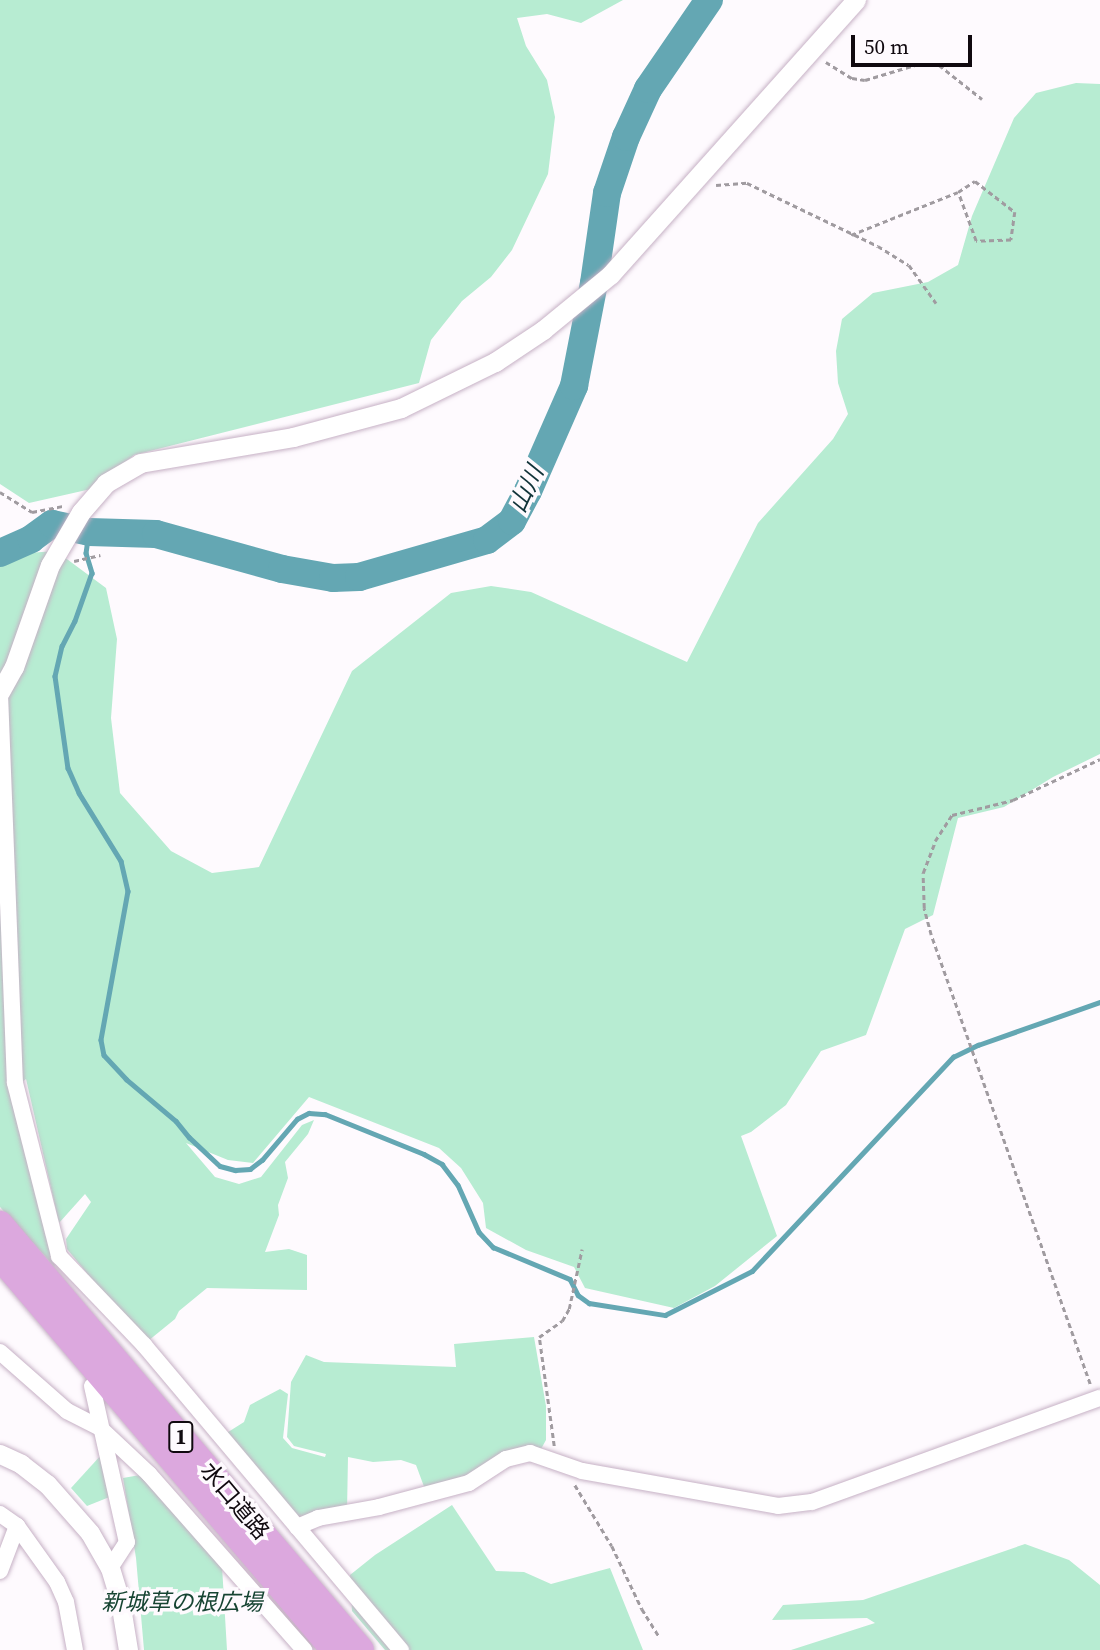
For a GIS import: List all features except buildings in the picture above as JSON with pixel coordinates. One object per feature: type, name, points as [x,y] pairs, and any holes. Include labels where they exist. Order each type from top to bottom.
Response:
[{"type":"highway","name":"水口道路","points":[[0,1224],[361,1650]]},
{"type":"highway","name":"水口道路","points":[[0,1257],[334,1650]]},
{"type":"street","points":[[401,1650],[296,1533],[144,1345],[68,1273],[60,1256],[15,1083],[0,693],[14,667],[32,610],[63,540],[82,510],[106,483],[140,463],[302,436],[401,408],[495,362],[563,315],[610,275],[811,54],[856,0]]},
{"type":"street","points":[[0,1352],[67,1411],[99,1427],[149,1475],[249,1576],[304,1650]]},
{"type":"street","points":[[92,1386],[99,1427],[116,1487],[127,1542],[110,1568]]},
{"type":"street","points":[[296,1533],[318,1518],[379,1507],[469,1483],[506,1459],[530,1453],[582,1471],[778,1506],[811,1502],[1098,1399]]},
{"type":"street","points":[[0,1454],[21,1464],[47,1484],[90,1533],[110,1568],[120,1601],[128,1650]]},
{"type":"street","points":[[0,1514],[17,1526],[57,1582],[66,1602],[75,1650]]},
{"type":"street","points":[[0,1571],[17,1526]]},
{"type":"street","points":[[60,1650],[70,1626]]},
{"type":"path","points":[[811,54],[852,78],[865,80],[915,65],[939,65],[982,99]]},
{"type":"path","points":[[851,235],[958,192],[975,181],[1003,199],[1016,212],[1011,240],[976,241],[958,192]]},
{"type":"path","points":[[688,187],[747,183],[909,265],[936,303]]},
{"type":"path","points":[[0,492],[32,512],[50,506],[82,510]]},
{"type":"path","points":[[75,561],[100,555]]},
{"type":"path","points":[[1098,1399],[936,951],[924,908],[923,873],[935,841],[952,815],[1013,800],[1100,759]]},
{"type":"path","points":[[582,1249],[569,1309],[562,1321],[539,1337],[559,1463],[612,1546],[642,1609],[658,1635]]},
{"type":"green space","points":[[0,0],[623,0],[581,23],[547,14],[517,18],[526,46],[547,80],[555,117],[548,174],[512,250],[491,277],[462,301],[431,340],[419,383],[134,455],[91,489],[29,503],[0,484]]},
{"type":"green space","points":[[1076,83],[1100,84],[1100,754],[1053,777],[1004,807],[958,818],[933,915],[905,929],[866,1035],[821,1051],[786,1105],[751,1132],[741,1136],[777,1236],[715,1286],[674,1308],[585,1288],[574,1267],[526,1250],[486,1228],[483,1203],[461,1168],[439,1148],[309,1097],[253,1163],[228,1160],[186,1143],[215,1177],[239,1184],[261,1177],[302,1125],[314,1120],[308,1134],[285,1162],[288,1178],[278,1205],[279,1215],[265,1252],[289,1249],[307,1255],[307,1290],[207,1288],[148,1341],[137,1334],[67,1249],[66,1239],[91,1202],[85,1194],[59,1223],[26,1079],[13,1089],[55,1267],[0,1207],[0,555],[56,551],[106,588],[117,639],[111,718],[120,793],[171,851],[212,873],[259,867],[352,671],[451,593],[491,586],[531,592],[687,662],[758,523],[833,439],[848,414],[838,383],[836,351],[842,319],[873,293],[928,282],[958,265],[972,216],[1014,118],[1036,93]]},
{"type":"green space","points":[[534,1337],[546,1406],[546,1440],[541,1449],[426,1492],[416,1465],[401,1460],[373,1462],[348,1457],[347,1511],[318,1515],[318,1508],[316,1517],[302,1522],[225,1434],[244,1422],[250,1405],[280,1389],[288,1394],[283,1438],[292,1448],[325,1457],[326,1454],[294,1446],[287,1437],[291,1382],[306,1355],[324,1362],[456,1367],[454,1344]]},
{"type":"green space","points":[[102,1454],[112,1496],[87,1506],[71,1488]]},
{"type":"green space","name":"新城草の根広場","points":[[140,1475],[222,1566],[227,1650],[144,1650],[136,1558],[123,1478]]},
{"type":"green space","points":[[452,1505],[496,1571],[524,1572],[551,1584],[610,1568],[643,1650],[385,1650],[352,1611],[350,1575],[375,1555]]},
{"type":"green space","points":[[1025,1544],[1069,1560],[1100,1585],[1100,1650],[791,1650],[875,1623],[867,1618],[772,1620],[783,1605],[863,1600]]},
{"type":"waterway","name":"山川","points":[[0,553],[31,539],[52,524],[89,532],[156,534],[282,569],[333,578],[359,577],[487,540],[512,521],[574,386],[594,283],[607,193],[626,137],[648,89],[709,0]]},
{"type":"waterway","points":[[89,532],[86,553],[92,573],[75,621],[62,646],[55,676],[68,768],[79,793],[121,861],[128,891],[101,1040],[104,1055],[126,1079],[176,1121],[220,1166],[235,1170],[250,1169],[262,1160],[297,1119],[309,1113],[325,1114],[424,1154],[442,1164],[458,1185],[479,1232],[493,1247],[570,1279],[578,1295],[589,1303],[665,1315],[752,1271],[953,1057],[978,1045],[1100,1002]]}]
